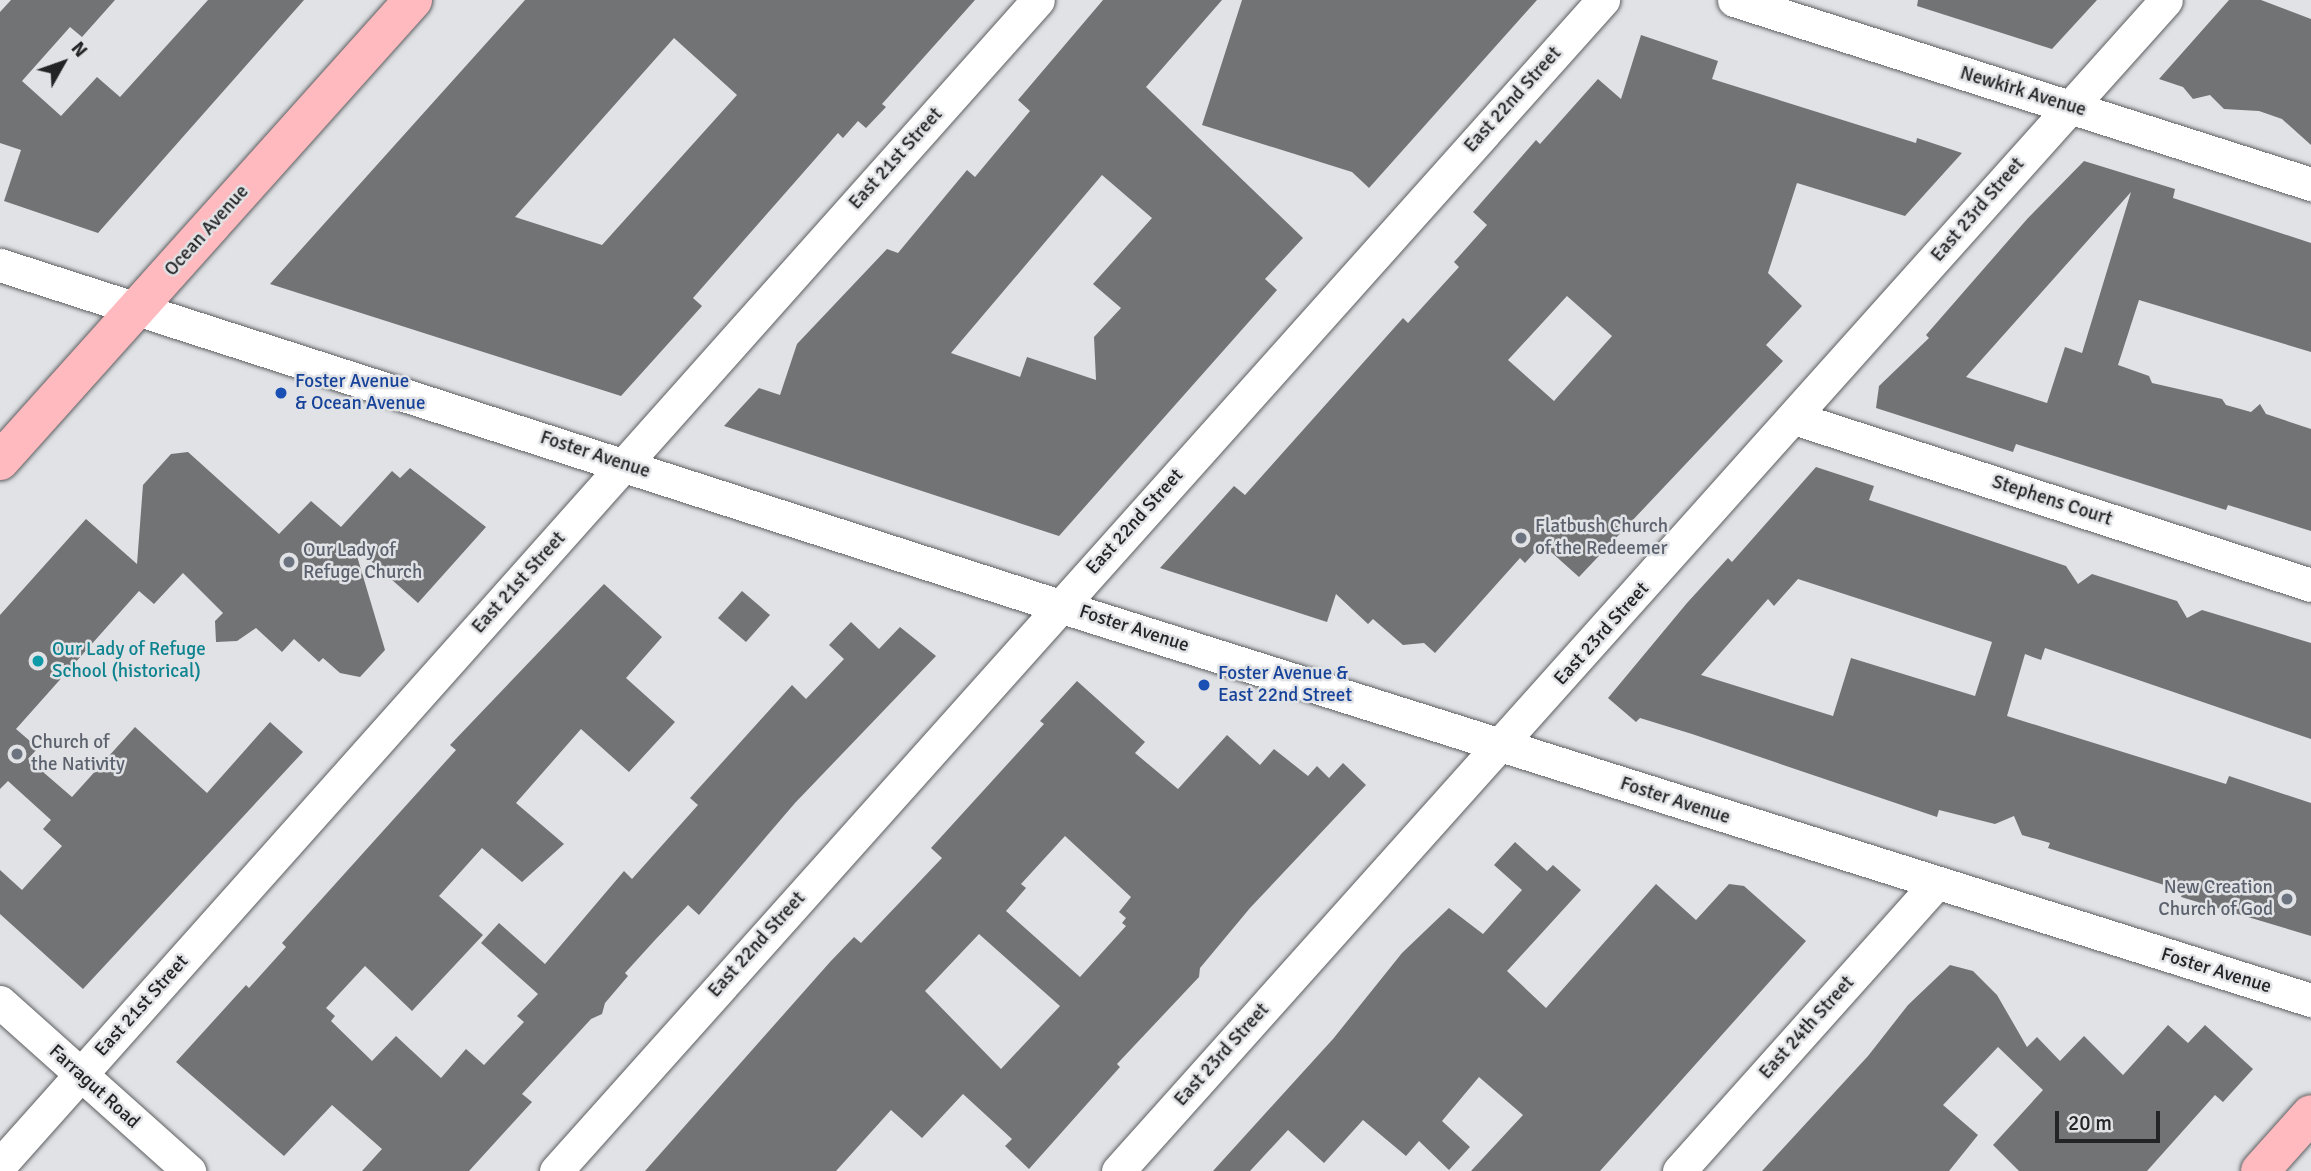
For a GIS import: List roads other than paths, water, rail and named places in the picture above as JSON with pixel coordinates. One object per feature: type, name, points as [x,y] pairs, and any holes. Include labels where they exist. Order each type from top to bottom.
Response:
[{"type":"main road","name":"Ocean Avenue","points":[[0,461],[413,0]]},
{"type":"main road","points":[[2260,1171],[2311,1114]]},
{"type":"street","name":"East 21st Street","points":[[0,1166],[1038,0]]},
{"type":"street","name":"East 22nd Street","points":[[556,1171],[1603,0]]},
{"type":"street","name":"Newkirk Avenue","points":[[1734,0],[2311,184]]},
{"type":"street","name":"East 23rd Street","points":[[1118,1171],[2166,0]]},
{"type":"street","name":"Foster Avenue","points":[[0,265],[1935,885],[2311,1000]]},
{"type":"street","name":"Stephens Court","points":[[1794,418],[2311,585]]},
{"type":"street","name":"East 24th Street","points":[[1679,1171],[1935,885]]},
{"type":"street","name":"Farragut Road","points":[[0,1002],[189,1171]]},
{"type":"place","name":"Foster Avenue & Ocean Avenue","points":[[281,393]]},
{"type":"place","name":"Flatbush Church of the Redeemer","points":[[1521,538]]},
{"type":"place","name":"Our Lady of Refuge Church","points":[[289,562]]},
{"type":"place","name":"Our Lady of Refuge School (historical)","points":[[38,661]]},
{"type":"place","name":"Foster Avenue & East 22nd Street","points":[[1204,685]]},
{"type":"place","name":"Church of the Nativity","points":[[17,754]]},
{"type":"place","name":"New Creation Church of God","points":[[2287,899]]}]
